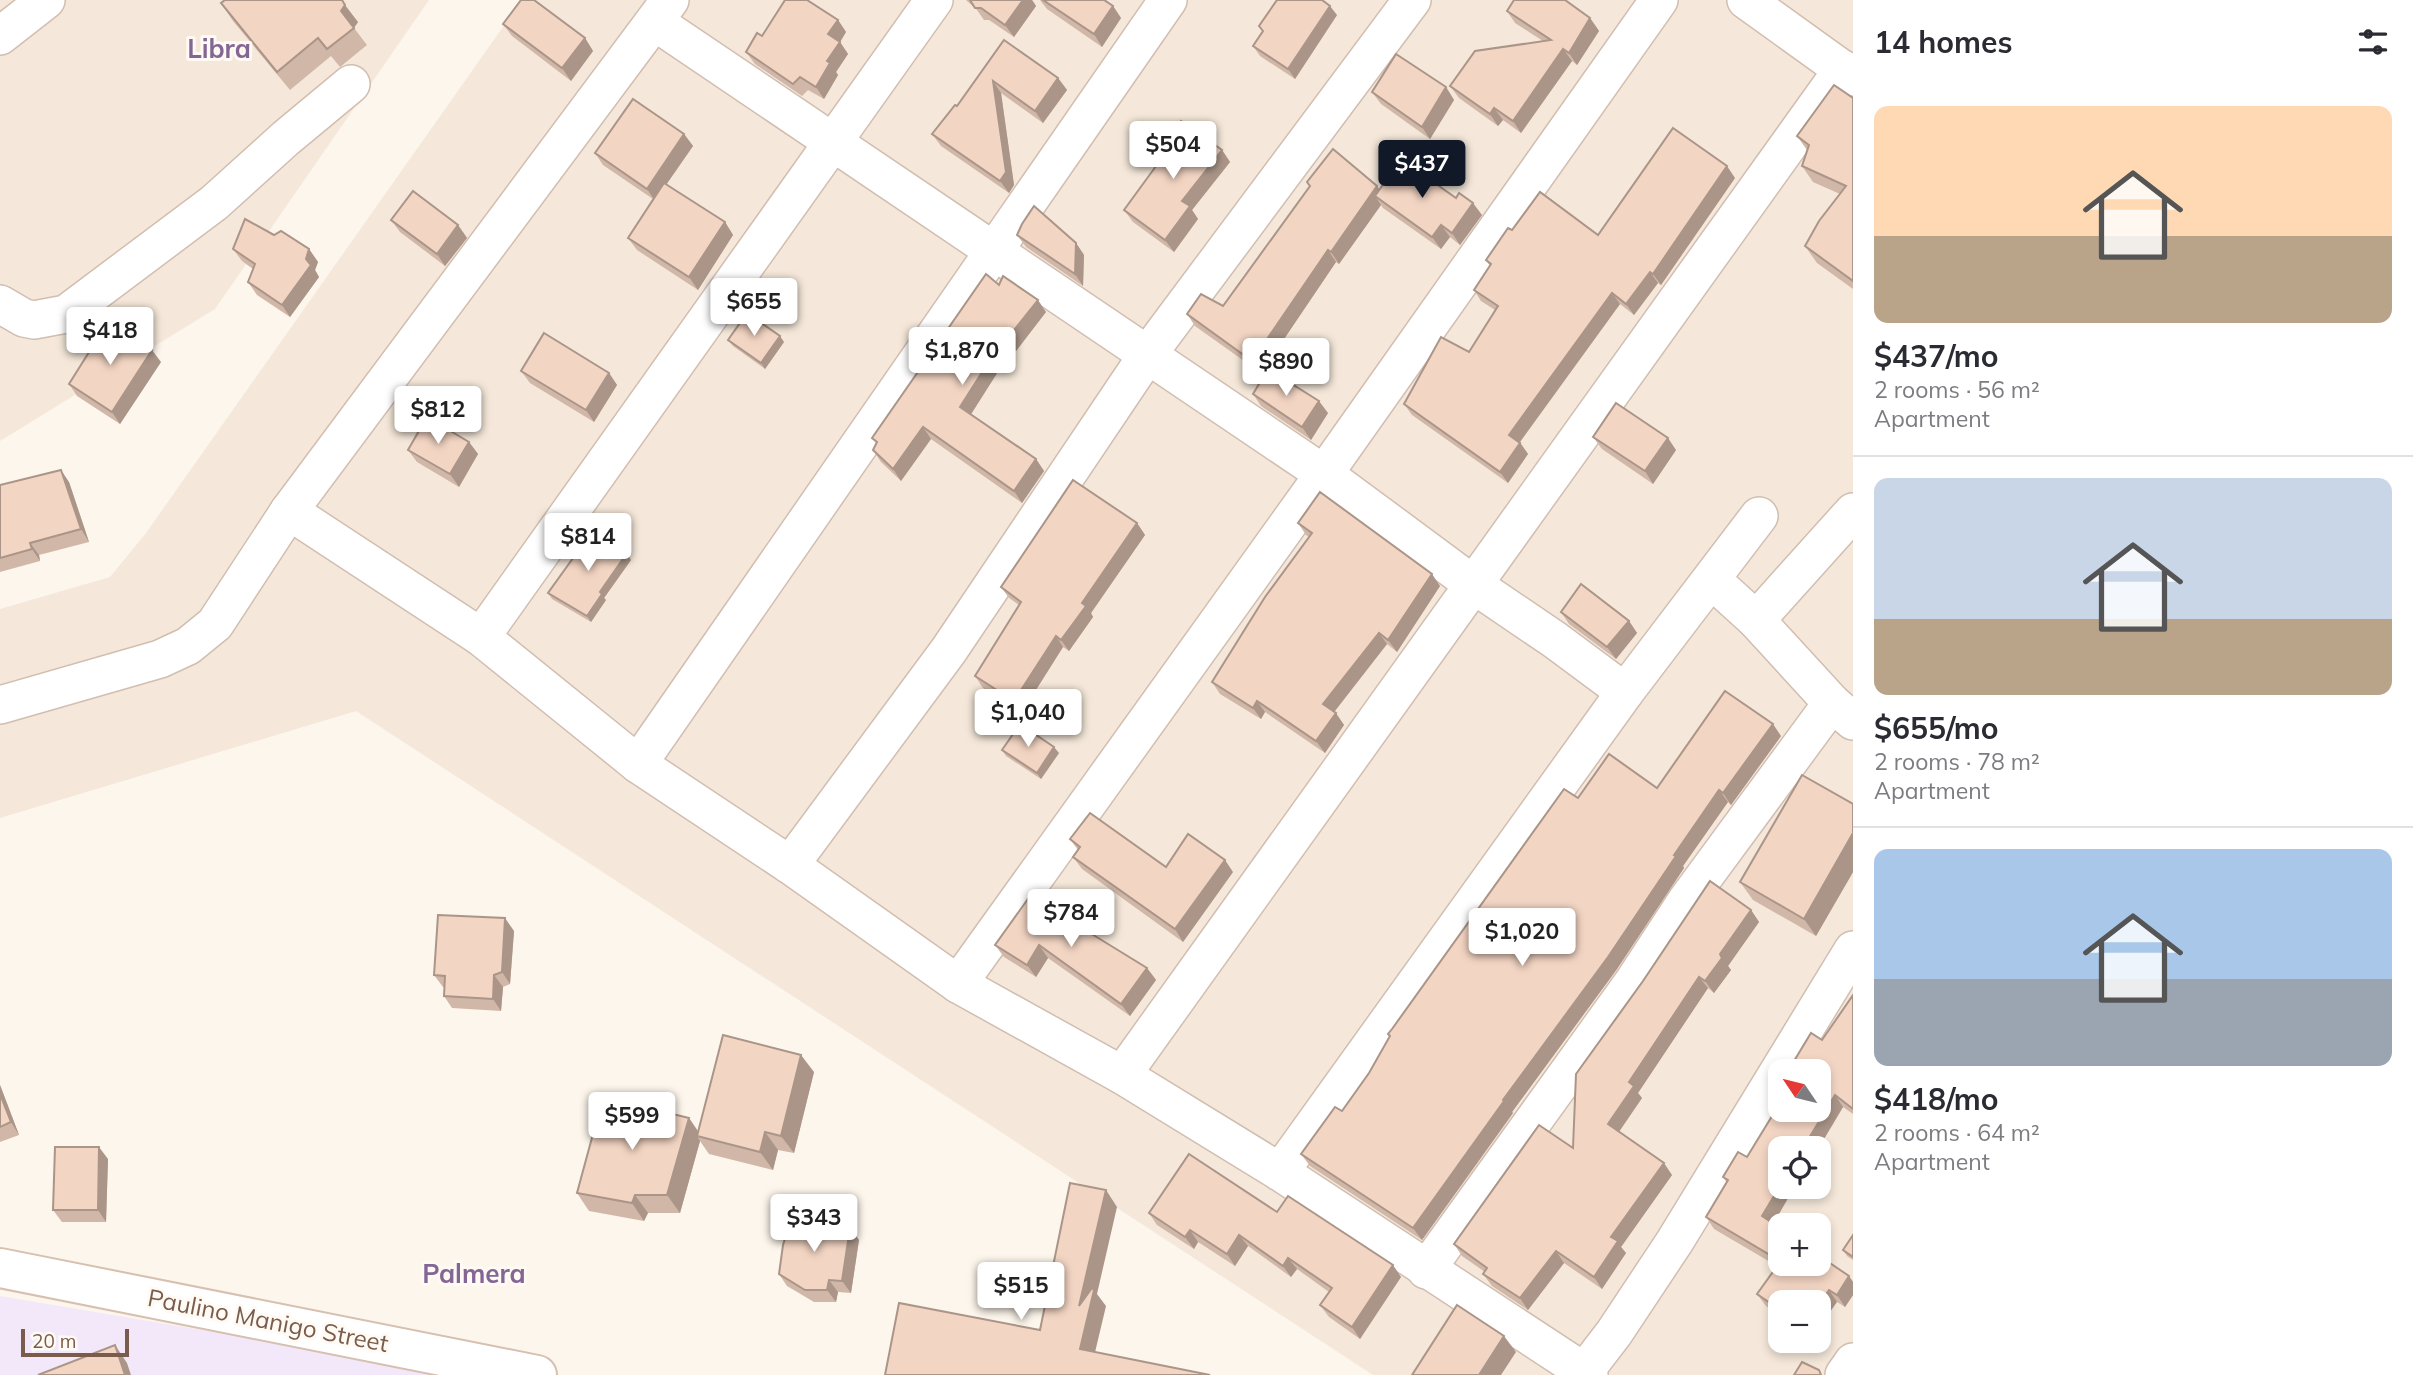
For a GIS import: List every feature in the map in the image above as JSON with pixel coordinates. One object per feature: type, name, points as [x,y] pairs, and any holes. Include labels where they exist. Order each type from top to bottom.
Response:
[{"type":"street","points":[[0,36],[47,0]]},
{"type":"street","points":[[481,637],[934,0]]},
{"type":"street","points":[[638,764],[1168,0]]},
{"type":"street","points":[[790,866],[949,650],[1149,354],[1412,0]]},
{"type":"street","points":[[958,984],[1324,474],[1659,0]]},
{"type":"street","points":[[1122,1075],[1474,585],[1848,73],[1746,0]]},
{"type":"street","points":[[0,705],[160,659],[188,646],[215,624],[289,511],[663,11],[834,141],[992,251],[1324,474],[1625,692]]},
{"type":"street","points":[[0,303],[24,318],[34,320],[66,314],[214,203],[286,138],[351,85]]},
{"type":"street","points":[[289,511],[481,637],[638,764],[958,984],[1122,1075],[1280,1172],[1587,1373],[1675,1241],[1853,950]]},
{"type":"street","points":[[1756,620],[1853,512]]},
{"type":"street","points":[[1280,1172],[1625,692],[1759,516]]},
{"type":"street","points":[[1426,1270],[1634,981],[1694,890],[1842,712],[1756,620],[1712,580]]},
{"type":"street","name":"Paulino Manigo Street","points":[[0,1268],[537,1375]]},
{"type":"street","points":[[1844,1375],[1853,1362]]},
{"type":"shaded area","points":[[0,0],[429,0],[215,309],[0,441]]},
{"type":"shaded area","points":[[522,0],[1853,0],[1853,1375],[1373,1375],[356,711],[0,818],[0,609],[110,577],[146,533]]},
{"type":"shaded area","points":[[0,1296],[470,1375],[0,1375]]},
{"type":"building","points":[[225,0],[342,0],[345,5],[341,11],[354,28],[327,49],[318,38],[277,72],[221,3]]},
{"type":"building","points":[[521,0],[534,0],[585,38],[562,68],[503,24]]},
{"type":"building","points":[[785,0],[807,0],[838,20],[828,34],[840,42],[827,61],[830,63],[816,87],[800,77],[793,84],[746,52],[757,33],[762,36]]},
{"type":"building","points":[[970,0],[1023,0],[1005,25],[981,8],[975,8]]},
{"type":"building","points":[[1043,0],[1104,0],[1113,6],[1094,34]]},
{"type":"building","points":[[1277,0],[1322,0],[1330,6],[1288,69],[1253,46],[1263,31],[1259,26]]},
{"type":"building","points":[[1514,0],[1565,0],[1590,18],[1569,53],[1563,49],[1513,121],[1494,108],[1490,114],[1450,86],[1475,51],[1551,40],[1507,11]]},
{"type":"building","points":[[1004,40],[1058,78],[1035,111],[993,81],[1006,172],[1000,181],[932,134],[955,105],[957,106]]},
{"type":"building","points":[[1396,54],[1446,87],[1422,127],[1372,92]]},
{"type":"building","points":[[1834,85],[1853,98],[1853,281],[1805,246],[1819,221],[1846,186],[1802,166],[1809,145],[1797,136]]},
{"type":"building","points":[[633,99],[684,134],[647,189],[595,153]]},
{"type":"building","points":[[1181,121],[1222,150],[1182,201],[1190,206],[1165,240],[1124,210],[1167,151],[1164,149]]},
{"type":"building","points":[[1673,128],[1727,166],[1653,274],[1650,272],[1626,304],[1612,293],[1509,435],[1520,443],[1500,472],[1404,404],[1441,337],[1469,352],[1498,306],[1474,290],[1491,264],[1486,260],[1508,228],[1512,230],[1540,192],[1598,235]]},
{"type":"building","points":[[1333,149],[1377,186],[1331,252],[1328,250],[1252,361],[1187,314],[1201,294],[1223,306],[1310,186],[1307,182]]},
{"type":"building","points":[[1401,159],[1456,198],[1459,193],[1473,203],[1452,233],[1441,225],[1432,237],[1375,196]]},
{"type":"building","points":[[664,183],[725,222],[689,277],[628,238]]},
{"type":"building","points":[[413,191],[458,225],[437,254],[391,220]]},
{"type":"building","points":[[1034,206],[1076,243],[1075,274],[1017,235]]},
{"type":"building","points":[[245,219],[274,235],[281,231],[309,249],[306,259],[311,265],[282,305],[248,282],[255,264],[233,249]]},
{"type":"building","points":[[986,274],[999,285],[1003,276],[1038,300],[1007,339],[1005,336],[960,407],[1036,459],[1014,491],[923,427],[893,469],[873,450],[877,442],[872,438]]},
{"type":"building","points":[[747,313],[780,336],[761,363],[728,340]]},
{"type":"building","points":[[108,322],[152,350],[112,412],[69,384]]},
{"type":"building","points":[[544,333],[609,373],[586,410],[521,371]]},
{"type":"building","points":[[1268,369],[1319,401],[1302,427],[1253,394]]},
{"type":"building","points":[[1616,403],[1668,438],[1645,471],[1593,437]]},
{"type":"building","points":[[427,417],[469,442],[450,474],[408,450]]},
{"type":"building","points":[[61,470],[81,529],[30,543],[32,549],[0,558],[0,485]]},
{"type":"building","points":[[1073,480],[1137,523],[1082,603],[1086,606],[1061,640],[1056,636],[1014,701],[975,676],[1021,602],[1001,587]]},
{"type":"building","points":[[1320,492],[1432,574],[1388,640],[1379,633],[1323,704],[1336,713],[1316,741],[1257,701],[1253,708],[1212,682],[1265,597],[1312,533],[1298,523]]},
{"type":"building","points":[[594,529],[627,553],[587,616],[548,593]]},
{"type":"building","points":[[1581,584],[1629,621],[1607,647],[1561,612]]},
{"type":"building","points":[[1725,691],[1773,724],[1723,793],[1719,790],[1608,957],[1413,1228],[1301,1154],[1335,1107],[1342,1111],[1369,1073],[1390,1036],[1388,1034],[1564,789],[1578,798],[1609,754],[1657,788]]},
{"type":"building","points":[[1020,724],[1054,747],[1037,773],[1002,750]]},
{"type":"building","points":[[1802,775],[1853,804],[1853,833],[1804,919],[1740,882]]},
{"type":"building","points":[[1090,813],[1166,867],[1188,834],[1225,860],[1175,929],[1073,857],[1080,847],[1070,839]]},
{"type":"building","points":[[1710,881],[1751,910],[1705,981],[1699,977],[1629,1082],[1634,1086],[1608,1124],[1664,1163],[1611,1237],[1618,1241],[1594,1277],[1556,1251],[1520,1298],[1483,1274],[1487,1268],[1454,1244],[1539,1125],[1573,1148],[1576,1074]]},
{"type":"building","points":[[1030,896],[1147,968],[1121,1004],[1039,945],[1027,965],[995,945]]},
{"type":"building","points":[[438,915],[505,918],[502,972],[494,975],[493,999],[444,996],[445,976],[434,975]]},
{"type":"building","points":[[1853,995],[1853,1109],[1835,1095],[1831,1102],[1831,1059],[1795,1059],[1811,1033],[1822,1040]]},
{"type":"building","points":[[723,1035],[801,1055],[781,1136],[765,1132],[760,1152],[697,1136]]},
{"type":"building","points":[[0,1094],[11,1122],[0,1127]]},
{"type":"building","points":[[603,1097],[689,1118],[667,1195],[635,1195],[632,1203],[577,1193]]},
{"type":"building","points":[[1768,1122],[1819,1122],[1810,1136],[1768,1136],[1768,1199],[1772,1199],[1762,1216],[1768,1220],[1768,1254],[1706,1217],[1728,1180],[1723,1177],[1738,1152],[1747,1157]]},
{"type":"building","points":[[55,1147],[99,1147],[98,1210],[53,1210]]},
{"type":"building","points":[[1189,1154],[1277,1212],[1288,1196],[1393,1265],[1352,1327],[1320,1305],[1332,1288],[1288,1258],[1283,1266],[1239,1235],[1227,1254],[1190,1230],[1185,1237],[1149,1213]]},
{"type":"building","points":[[1070,1183],[1106,1190],[1079,1306],[1092,1288],[1094,1290],[1080,1349],[1210,1375],[885,1375],[899,1303],[1040,1330]]},
{"type":"building","points":[[792,1216],[850,1228],[842,1281],[829,1280],[827,1290],[805,1290],[779,1274],[783,1245]]},
{"type":"building","points":[[1853,1235],[1853,1257],[1843,1250]]},
{"type":"building","points":[[1831,1264],[1849,1276],[1837,1295],[1831,1290],[1768,1290],[1768,1302],[1757,1294],[1770,1276],[1831,1276]]},
{"type":"building","points":[[1457,1305],[1504,1336],[1479,1375],[1412,1375]]},
{"type":"building","points":[[115,1345],[125,1375],[38,1375]]},
{"type":"building","points":[[1802,1362],[1819,1370],[1821,1375],[1794,1375]]},
{"type":"district","name":"Libra","points":[[219,49]]},
{"type":"district","name":"Palmera","points":[[474,1274]]}]
